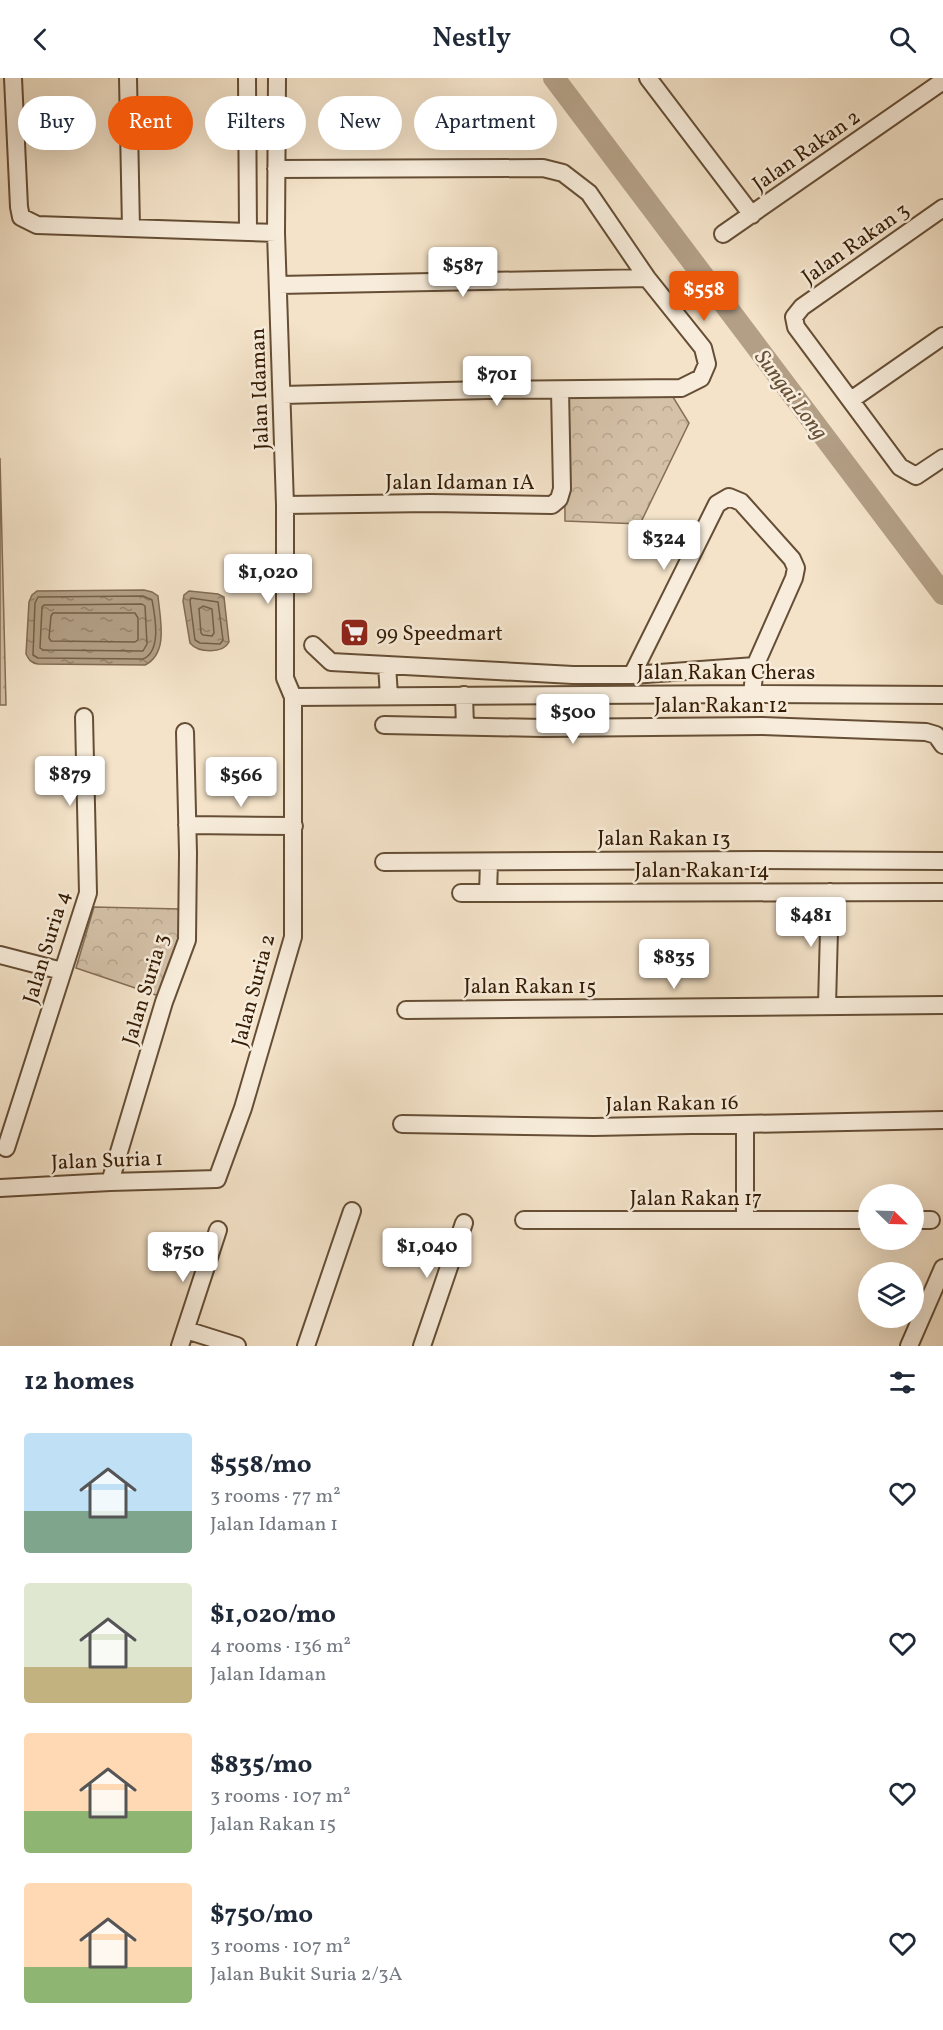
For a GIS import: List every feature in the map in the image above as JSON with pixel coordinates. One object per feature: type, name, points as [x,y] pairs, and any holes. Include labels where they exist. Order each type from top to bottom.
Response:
[{"type":"street","points":[[14,78],[21,217],[37,225],[276,233]]},
{"type":"street","points":[[128,78],[131,228]]},
{"type":"street","points":[[247,78],[248,232]]},
{"type":"street","name":"Jalan Idaman","points":[[277,78],[276,233],[285,505],[285,678],[293,697]]},
{"type":"street","points":[[648,78],[752,215]]},
{"type":"street","name":"Jalan Rakan 2","points":[[723,234],[943,81]]},
{"type":"street","points":[[276,169],[543,168],[563,173],[589,193],[648,279],[703,348],[707,364],[701,378],[681,388],[282,395]]},
{"type":"street","name":"Jalan Rakan 3","points":[[851,400],[796,327],[794,317],[802,308],[943,208]]},
{"type":"street","points":[[278,285],[648,279]]},
{"type":"street","points":[[943,336],[851,400],[900,467],[916,476],[943,458]]},
{"type":"street","name":"Jalan Idaman 1A","points":[[285,505],[430,503],[552,505],[559,499],[562,489],[560,390]]},
{"type":"street","points":[[632,675],[717,504],[729,497],[741,502],[792,559],[796,568],[794,578],[755,666],[752,694]]},
{"type":"street","points":[[313,645],[331,662],[573,675],[632,675],[755,666]]},
{"type":"street","points":[[387,665],[388,696]]},
{"type":"street","points":[[487,670],[487,695]]},
{"type":"street","name":"Jalan Rakan Cheras","points":[[293,697],[943,695]]},
{"type":"street","points":[[464,696],[465,726]]},
{"type":"street","name":"Jalan Suria 2","points":[[217,1179],[243,1108],[293,937],[293,697]]},
{"type":"street","name":"Jalan Suria 4","points":[[6,1148],[88,893],[84,717]]},
{"type":"street","name":"Jalan Rakan 12","points":[[384,725],[762,726],[926,732],[936,735],[943,745]]},
{"type":"street","name":"Jalan Suria 3","points":[[110,1182],[164,1002],[187,940],[184,732]]},
{"type":"street","points":[[187,825],[294,826]]},
{"type":"street","name":"Jalan Rakan 13","points":[[384,862],[943,861]]},
{"type":"street","points":[[489,862],[489,893]]},
{"type":"street","points":[[827,1005],[830,892]]},
{"type":"street","name":"Jalan Rakan 14","points":[[461,893],[943,892]]},
{"type":"street","points":[[0,955],[62,971]]},
{"type":"street","name":"Jalan Rakan 15","points":[[406,1010],[943,1005]]},
{"type":"street","name":"Jalan Rakan 16","points":[[402,1124],[594,1127],[943,1120]]},
{"type":"street","points":[[745,1125],[745,1220]]},
{"type":"street","name":"Jalan Suria 1","points":[[0,1188],[217,1179]]},
{"type":"street","points":[[306,1346],[352,1211]]},
{"type":"street","name":"Jalan Rakan 17","points":[[524,1220],[858,1220]]},
{"type":"street","points":[[924,1220],[931,1220]]},
{"type":"street","points":[[422,1346],[464,1223]]},
{"type":"street","points":[[218,1230],[183,1338],[237,1346]]},
{"type":"street","points":[[909,1346],[943,1268]]},
{"type":"green space","points":[[564,396],[673,397],[689,423],[640,524],[565,521]]},
{"type":"green space","points":[[0,458],[6,705],[0,705]]},
{"type":"green space","points":[[94,907],[180,909],[180,937],[159,996],[76,968]]},
{"type":"water","points":[[144,590],[158,596],[161,625],[157,652],[153,660],[145,665],[38,664],[29,660],[26,654],[29,602],[37,591]]},
{"type":"water","points":[[189,591],[218,594],[224,597],[229,642],[222,649],[204,650],[190,643],[183,601],[184,595]]},
{"type":"waterway","name":"Sungai Long","points":[[554,78],[943,594]]},
{"type":"place","name":"99 Speedmart","points":[[355,633]]}]
